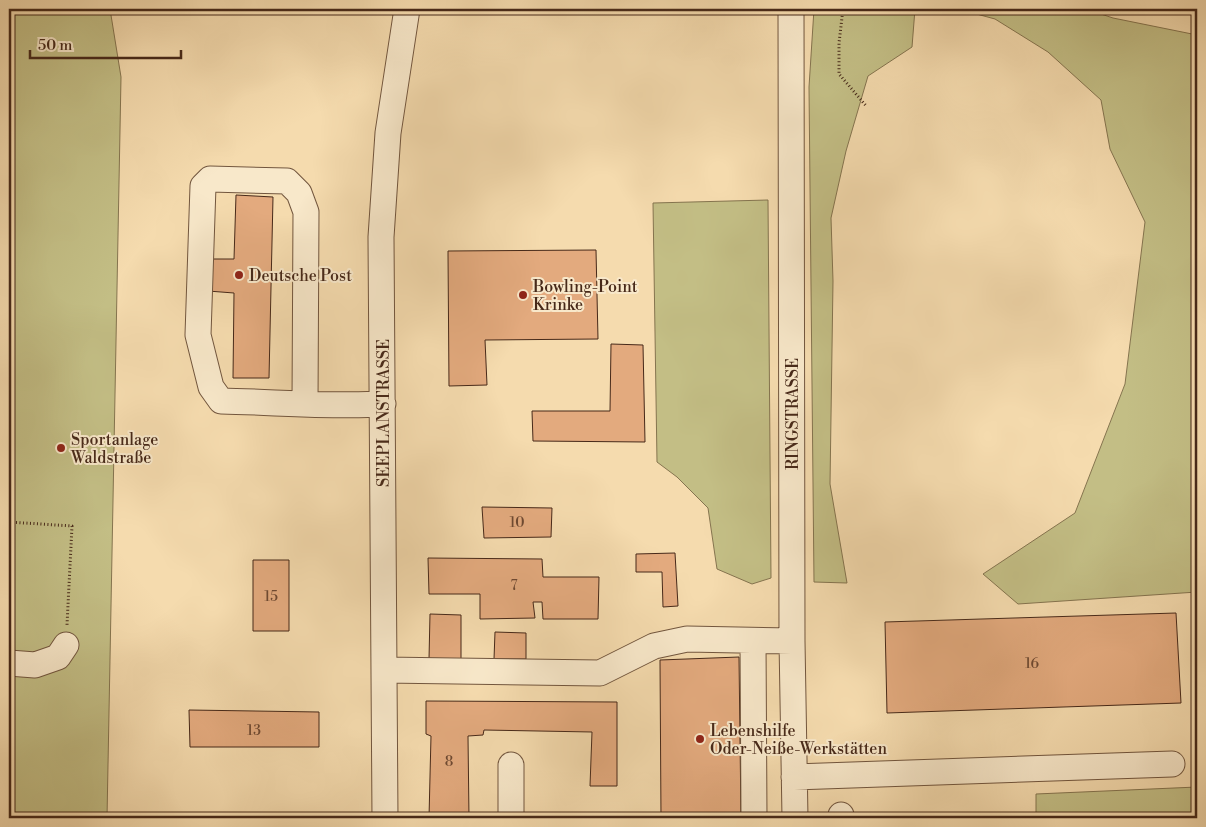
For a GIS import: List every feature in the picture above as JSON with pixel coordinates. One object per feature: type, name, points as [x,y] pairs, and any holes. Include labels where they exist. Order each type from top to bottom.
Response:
[{"type":"street","name":"SEEPLANSTRASSE","points":[[385,818],[381,238],[388,134],[407,9]]},
{"type":"street","name":"RINGSTRASSE","points":[[791,9],[792,641],[795,818]]},
{"type":"street","points":[[305,403],[306,212],[299,193],[287,181],[210,179],[204,186],[198,335],[211,387],[221,401],[305,403],[383,404]]},
{"type":"street","points":[[384,670],[600,673],[654,646],[678,641],[792,641]]},
{"type":"street","points":[[753,641],[754,818]]},
{"type":"street","points":[[9,663],[35,665],[58,657],[66,645]]},
{"type":"street","points":[[794,777],[1172,764]]},
{"type":"street","points":[[511,765],[511,818]]},
{"type":"path","points":[[843,9],[839,43],[839,74],[867,107]]},
{"type":"path","points":[[9,522],[72,526],[66,645]]},
{"type":"shaded area","name":"Sportanlage Waldstraße","points":[[9,9],[110,9],[121,77],[107,818],[9,818]]},
{"type":"shaded area","points":[[814,9],[915,9],[912,47],[868,76],[846,151],[831,218],[833,281],[830,484],[847,583],[814,582],[809,87]]},
{"type":"shaded area","points":[[958,9],[1086,9],[1113,18],[1197,35],[1197,592],[1018,604],[983,574],[1075,513],[1125,384],[1145,222],[1110,149],[1101,100],[1048,52],[995,19]]},
{"type":"shaded area","points":[[768,200],[771,578],[752,584],[717,569],[708,508],[677,477],[657,462],[653,203]]},
{"type":"shaded area","points":[[1197,787],[1197,818],[1036,818],[1036,794]]},
{"type":"building","name":"Deutsche Post","points":[[236,195],[273,197],[269,378],[233,378],[234,293],[208,291],[207,259],[234,259]]},
{"type":"building","name":"Bowling-Point Krinke","points":[[596,250],[598,339],[485,340],[487,385],[449,386],[448,251]]},
{"type":"building","points":[[611,344],[643,345],[645,442],[533,441],[532,411],[610,411]]},
{"type":"building","points":[[482,507],[552,508],[551,537],[484,538]]},
{"type":"building","points":[[675,553],[678,606],[663,607],[662,572],[636,572],[636,554]]},
{"type":"building","points":[[428,558],[542,559],[543,577],[599,577],[598,619],[543,619],[542,602],[533,602],[535,618],[480,619],[480,594],[429,594]]},
{"type":"building","points":[[253,560],[289,560],[289,631],[253,631]]},
{"type":"building","points":[[1176,613],[1181,703],[887,713],[885,622]]},
{"type":"building","points":[[430,614],[461,615],[461,660],[429,659]]},
{"type":"building","points":[[495,632],[526,633],[526,659],[494,659]]},
{"type":"building","name":"Lebenshilfe Oder-Neiße-Werkstätten","points":[[739,657],[741,818],[661,818],[660,660]]},
{"type":"building","points":[[426,701],[617,702],[617,786],[590,786],[592,732],[484,730],[483,735],[468,736],[469,818],[429,818],[431,736],[426,734]]},
{"type":"building","points":[[189,710],[319,712],[319,747],[190,747]]},
{"type":"place","name":"Deutsche Post","points":[[239,275]]},
{"type":"place","name":"Bowling-Point Krinke","points":[[523,295]]},
{"type":"place","name":"Sportanlage Waldstraße","points":[[61,448]]},
{"type":"place","name":"Lebenshilfe Oder-Neiße-Werkstätten","points":[[700,739]]}]
